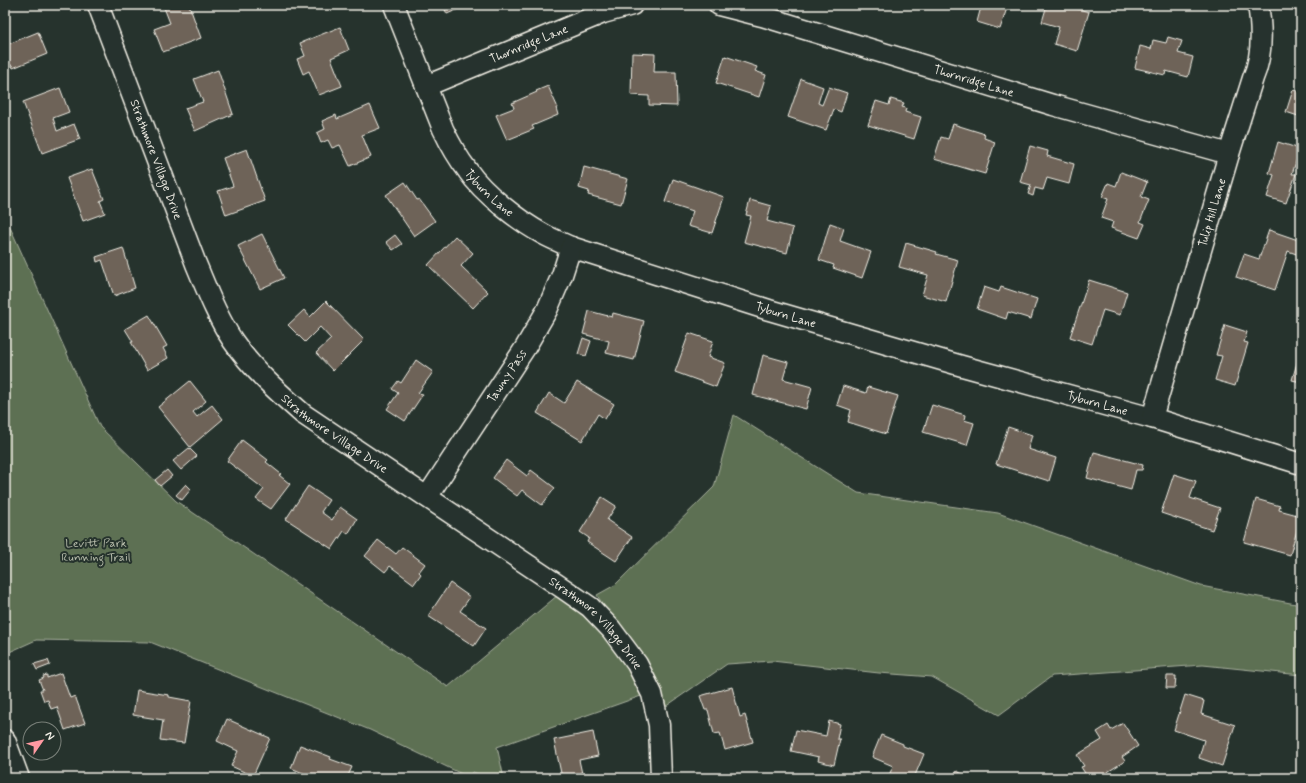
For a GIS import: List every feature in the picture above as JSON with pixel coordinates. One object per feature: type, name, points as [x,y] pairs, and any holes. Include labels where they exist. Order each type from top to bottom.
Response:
[{"type":"street","name":"Strathmore Village Drive","points":[[98,5],[196,264],[212,303],[233,341],[258,372],[283,397],[303,414],[590,607],[611,629],[637,664],[652,694],[659,725],[661,778]]},
{"type":"street","name":"Tyburn Lane","points":[[394,5],[449,143],[468,172],[494,199],[543,234],[571,247],[768,310],[955,364],[1152,418],[1301,464]]},
{"type":"street","name":"Thornridge Lane","points":[[426,86],[603,13],[632,5]]},
{"type":"street","name":"Thornridge Lane","points":[[719,5],[762,16],[1053,105],[1229,154]]},
{"type":"street","name":"Tulip Hill Lane","points":[[1152,418],[1229,154],[1258,66],[1261,22],[1258,5]]},
{"type":"street","name":"Tawny Pass","points":[[427,497],[525,348],[547,310],[562,275],[571,247]]},
{"type":"street","points":[[5,740],[19,778]]},
{"type":"green space","name":"Levitt Park Running Trail","points":[[5,216],[100,427],[176,501],[448,687],[558,595],[614,642],[641,696],[497,747],[504,778],[488,778],[473,772],[470,778],[370,730],[150,642],[36,640],[5,654]]},
{"type":"green space","points":[[734,415],[858,493],[998,513],[1201,586],[1301,605],[1301,675],[1203,665],[1052,676],[999,715],[932,677],[879,673],[772,661],[727,664],[665,707],[597,595],[615,585],[714,487]]},
{"type":"building","points":[[163,5],[189,5],[201,38],[163,52],[154,29],[170,23]]},
{"type":"building","points":[[302,5],[314,5],[303,9]]},
{"type":"building","points":[[443,5],[468,5],[447,14]]},
{"type":"building","points":[[973,5],[1008,5],[1000,29],[977,22],[981,7]]},
{"type":"building","points":[[1047,5],[1068,5],[1089,12],[1077,51],[1054,44],[1059,27],[1042,22]]},
{"type":"building","points":[[340,27],[349,50],[331,58],[342,86],[319,95],[309,71],[303,74],[297,59],[305,56],[300,43]]},
{"type":"building","points":[[38,32],[47,54],[13,68],[12,65],[5,67],[5,42],[6,45]]},
{"type":"building","points":[[1168,37],[1182,41],[1178,53],[1193,57],[1188,77],[1166,71],[1165,75],[1135,68],[1140,46],[1151,49],[1153,40],[1166,43]]},
{"type":"building","points":[[632,53],[655,54],[654,72],[676,72],[677,106],[649,105],[649,96],[631,95]]},
{"type":"building","points":[[725,56],[757,67],[755,71],[766,75],[759,97],[716,83]]},
{"type":"building","points":[[218,70],[233,114],[195,131],[185,108],[203,102],[194,79]]},
{"type":"building","points":[[801,79],[823,87],[818,103],[822,105],[829,87],[847,93],[841,112],[834,109],[826,130],[788,117]]},
{"type":"building","points":[[548,86],[558,108],[556,108],[558,115],[532,126],[534,129],[507,140],[496,115],[514,108],[512,103]]},
{"type":"building","points":[[60,88],[69,112],[53,118],[57,131],[74,124],[80,139],[42,153],[23,102]]},
{"type":"building","points":[[1293,90],[1301,92],[1301,117],[1286,112]]},
{"type":"building","points":[[891,99],[904,103],[902,107],[906,108],[905,112],[921,117],[914,139],[868,125],[876,101],[889,105]]},
{"type":"building","points":[[370,105],[380,128],[362,135],[371,157],[350,166],[340,145],[332,148],[328,140],[321,143],[317,133],[325,129],[322,121],[336,115],[337,119]]},
{"type":"building","points":[[953,124],[985,134],[984,138],[995,142],[985,174],[934,159],[941,137],[948,139]]},
{"type":"building","points":[[1278,142],[1300,149],[1292,174],[1296,174],[1286,203],[1267,197],[1274,175],[1269,173]]},
{"type":"building","points":[[1030,146],[1048,151],[1047,156],[1074,164],[1069,184],[1047,178],[1043,190],[1035,188],[1033,196],[1028,194],[1031,185],[1020,182]]},
{"type":"building","points":[[247,149],[265,201],[226,215],[218,191],[233,186],[223,158]]},
{"type":"building","points":[[584,167],[628,179],[621,204],[588,195],[589,191],[579,188]]},
{"type":"building","points":[[92,169],[104,199],[100,201],[105,213],[83,221],[67,178]]},
{"type":"building","points":[[1121,172],[1147,182],[1141,197],[1149,200],[1140,222],[1145,224],[1139,238],[1111,228],[1113,222],[1101,218],[1108,199],[1102,197],[1108,183],[1116,186]]},
{"type":"building","points":[[673,179],[724,197],[712,233],[688,226],[693,211],[665,202]]},
{"type":"building","points":[[405,182],[417,200],[419,199],[435,221],[414,236],[386,195]]},
{"type":"building","points":[[750,200],[771,206],[767,221],[793,228],[787,253],[744,242],[751,216],[746,215]]},
{"type":"building","points":[[830,223],[844,228],[840,241],[871,252],[862,278],[833,268],[834,265],[819,260]]},
{"type":"building","points":[[1269,230],[1301,241],[1301,250],[1299,255],[1288,251],[1275,290],[1236,277],[1244,254],[1259,259]]},
{"type":"building","points":[[262,234],[284,278],[260,289],[238,246]]},
{"type":"building","points":[[395,235],[402,244],[393,250],[386,242]]},
{"type":"building","points":[[455,236],[473,253],[461,266],[488,292],[473,308],[428,265]]},
{"type":"building","points":[[906,243],[958,260],[946,302],[922,295],[928,275],[899,267]]},
{"type":"building","points":[[123,248],[135,288],[114,296],[102,260],[97,262],[96,257]]},
{"type":"building","points":[[1089,280],[1127,292],[1120,315],[1103,310],[1092,344],[1070,337]]},
{"type":"building","points":[[984,287],[999,292],[1001,287],[1037,299],[1031,319],[1008,312],[1006,319],[977,309]]},
{"type":"building","points":[[326,301],[364,340],[333,371],[316,353],[331,339],[320,327],[305,342],[288,325],[304,310],[310,317]]},
{"type":"building","points":[[589,311],[612,317],[613,313],[644,321],[634,360],[606,353],[609,341],[583,334]]},
{"type":"building","points":[[149,315],[167,346],[163,348],[168,358],[147,370],[125,329]]},
{"type":"building","points":[[1225,325],[1247,332],[1244,342],[1248,343],[1235,386],[1215,380],[1222,356],[1216,355]]},
{"type":"building","points":[[689,333],[713,341],[708,357],[725,363],[716,387],[675,372]]},
{"type":"building","points":[[583,338],[591,341],[586,356],[578,354]]},
{"type":"building","points":[[763,355],[788,362],[783,379],[812,387],[806,409],[753,395]]},
{"type":"building","points":[[1299,356],[1301,357],[1301,382],[1292,380]]},
{"type":"building","points":[[416,360],[433,372],[418,393],[423,394],[405,421],[387,409],[398,393],[392,389],[398,381],[401,383]]},
{"type":"building","points":[[190,381],[206,401],[193,412],[197,417],[212,405],[223,419],[190,447],[158,407]]},
{"type":"building","points":[[577,382],[614,404],[605,419],[598,414],[582,441],[537,413],[549,393],[564,403]]},
{"type":"building","points":[[843,386],[866,393],[868,387],[898,396],[886,434],[848,422],[851,410],[837,405]]},
{"type":"building","points":[[932,405],[965,415],[964,420],[974,423],[967,445],[923,432]]},
{"type":"building","points":[[1008,427],[1032,435],[1028,449],[1056,458],[1049,481],[996,464]]},
{"type":"building","points":[[242,440],[268,460],[266,462],[281,474],[279,475],[290,484],[271,509],[256,499],[264,489],[227,461]]},
{"type":"building","points":[[189,448],[197,456],[181,470],[173,461]]},
{"type":"building","points":[[1094,452],[1143,465],[1142,470],[1136,470],[1131,490],[1087,478]]},
{"type":"building","points":[[506,460],[527,476],[531,470],[555,488],[542,505],[522,490],[517,496],[493,478]]},
{"type":"building","points":[[167,470],[172,476],[160,486],[155,480]]},
{"type":"building","points":[[1174,474],[1196,481],[1190,498],[1220,508],[1212,530],[1161,513]]},
{"type":"building","points":[[186,484],[191,489],[182,500],[176,495]]},
{"type":"building","points":[[308,486],[329,500],[321,512],[332,520],[340,507],[357,519],[348,534],[344,531],[332,549],[286,519]]},
{"type":"building","points":[[602,497],[616,506],[607,520],[632,537],[616,561],[587,542],[589,538],[580,532]]},
{"type":"building","points":[[1256,499],[1280,506],[1279,510],[1301,516],[1290,555],[1244,542]]},
{"type":"building","points":[[378,540],[396,554],[402,547],[425,564],[419,572],[421,574],[414,584],[390,566],[385,572],[365,556]]},
{"type":"building","points":[[450,583],[470,597],[460,611],[486,628],[474,646],[428,616]]},
{"type":"building","points":[[48,660],[50,665],[37,670],[34,664]]},
{"type":"building","points":[[61,673],[70,698],[75,696],[85,723],[65,730],[57,707],[51,709],[48,700],[44,701],[40,690],[43,690],[39,680],[44,678],[43,676],[47,675],[47,678]]},
{"type":"building","points":[[1167,676],[1176,676],[1175,688],[1166,688]]},
{"type":"building","points":[[732,687],[740,717],[745,715],[753,742],[725,750],[720,733],[714,734],[708,710],[705,710],[700,696]]},
{"type":"building","points":[[137,690],[169,695],[169,697],[191,701],[184,743],[160,740],[163,720],[133,715]]},
{"type":"building","points":[[1185,695],[1204,701],[1201,714],[1235,725],[1222,766],[1199,758],[1204,740],[1174,730]]},
{"type":"building","points":[[227,719],[270,738],[253,776],[231,766],[238,751],[217,741]]},
{"type":"building","points":[[829,721],[840,724],[837,739],[840,739],[834,765],[818,761],[819,757],[791,751],[796,730],[826,736]]},
{"type":"building","points":[[1123,723],[1138,746],[1122,757],[1125,761],[1098,778],[1088,778],[1081,767],[1084,766],[1077,755],[1102,740],[1097,732],[1108,725],[1111,730]]},
{"type":"building","points":[[593,732],[598,756],[579,760],[583,778],[562,778],[554,740]]},
{"type":"building","points":[[881,735],[924,754],[914,778],[888,778],[893,766],[872,757]]},
{"type":"building","points":[[300,745],[331,757],[330,759],[352,767],[347,778],[315,778],[291,768]]},
{"type":"building","points":[[957,771],[970,778],[953,778]]},
{"type":"building","points":[[378,773],[390,777],[390,778],[376,778]]}]
